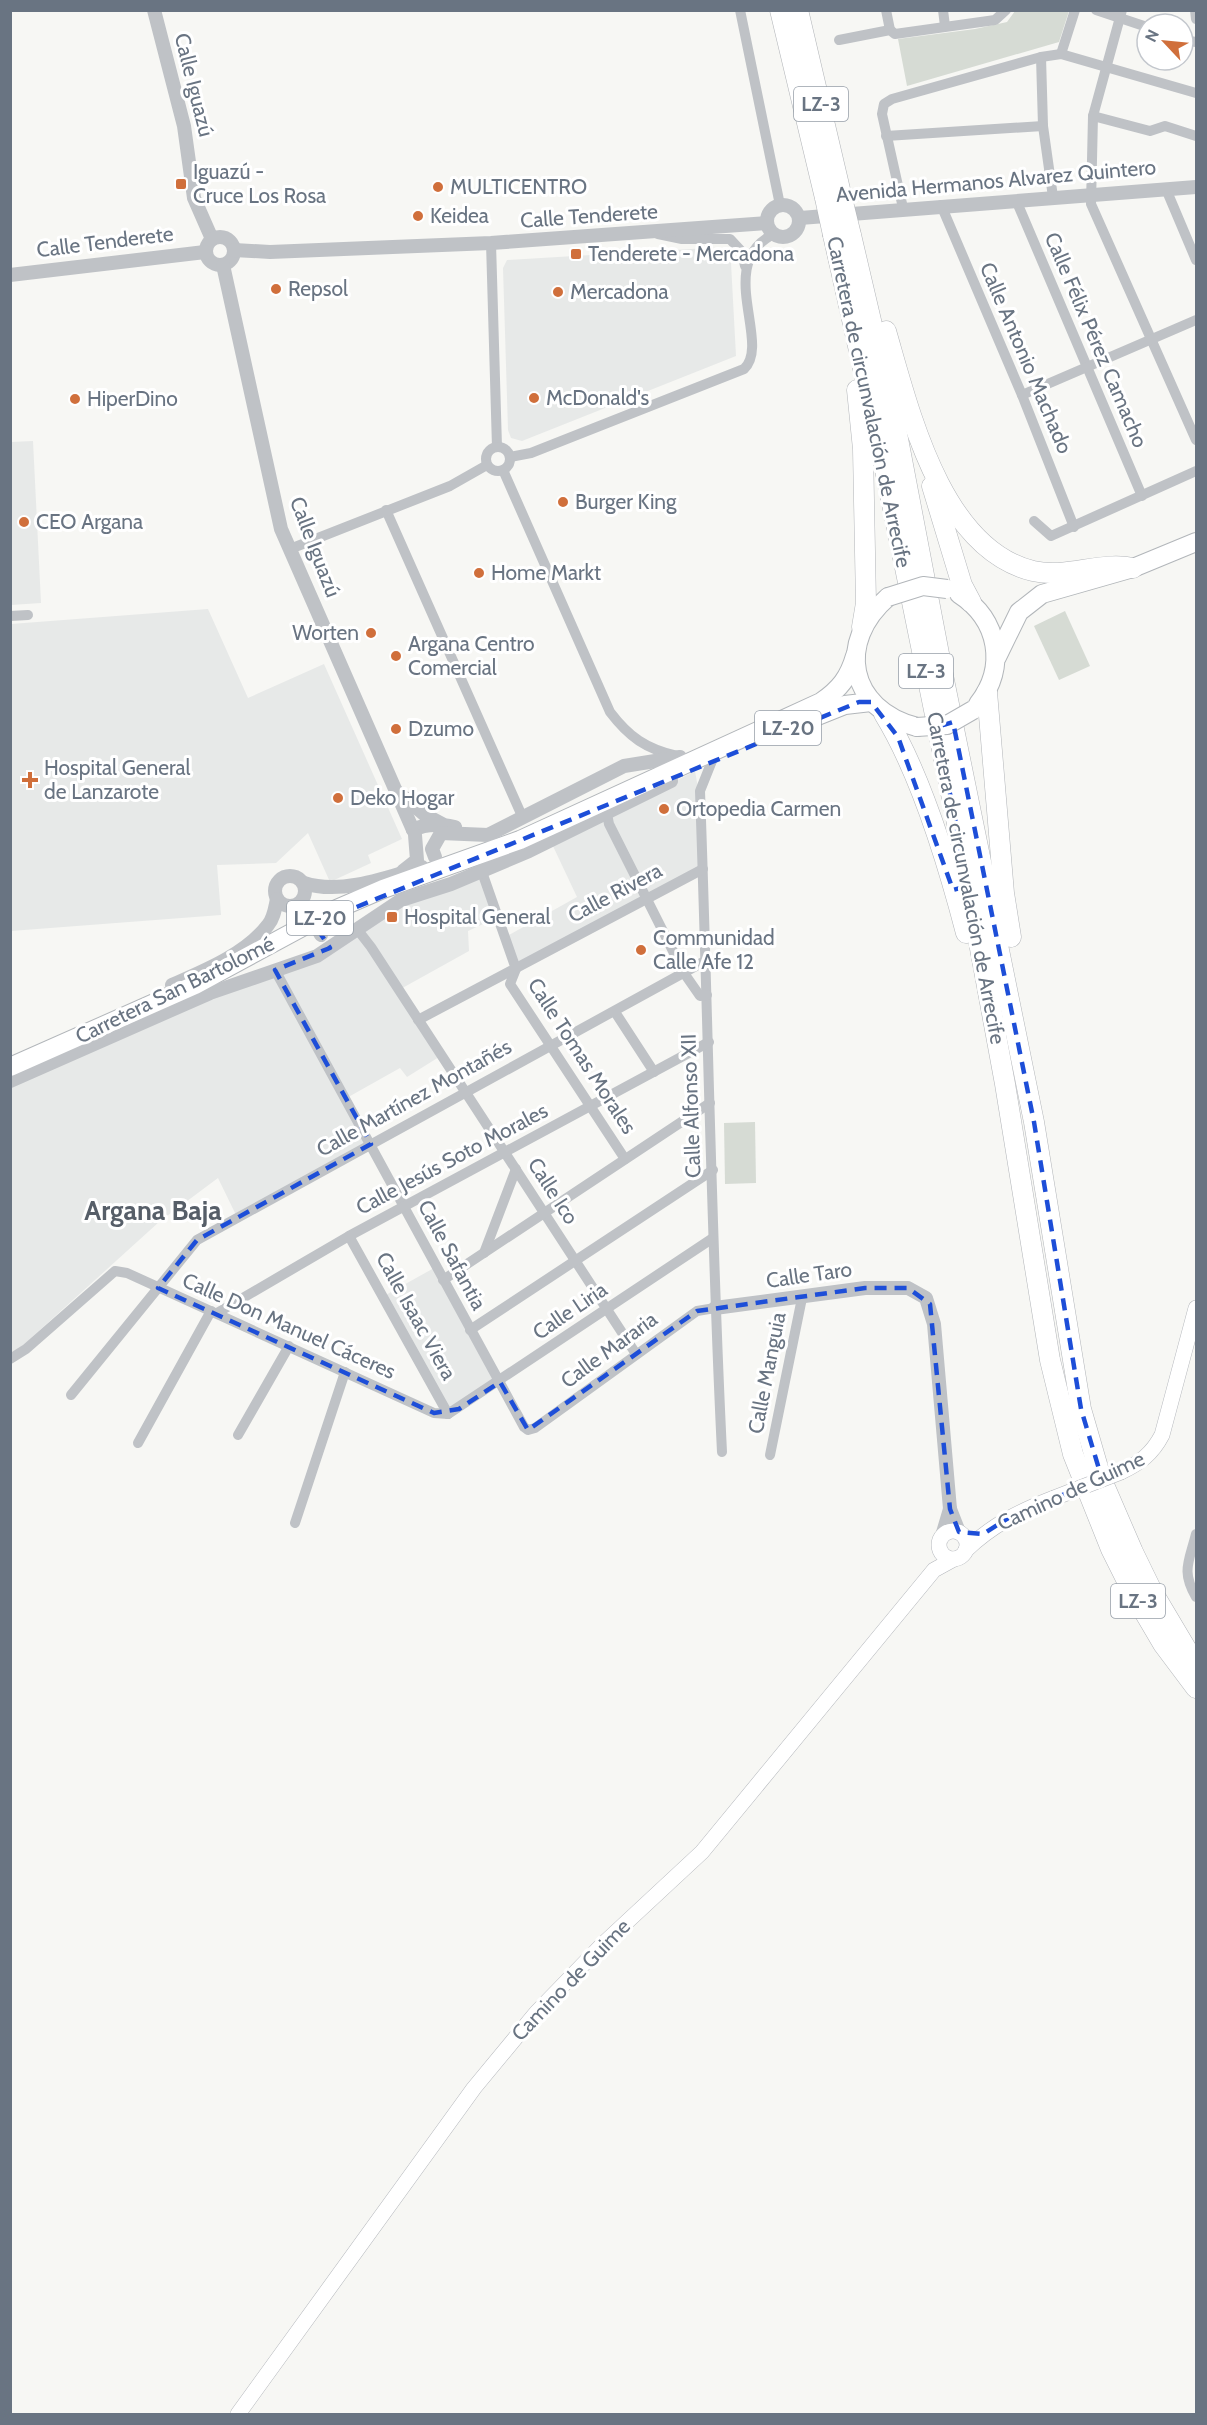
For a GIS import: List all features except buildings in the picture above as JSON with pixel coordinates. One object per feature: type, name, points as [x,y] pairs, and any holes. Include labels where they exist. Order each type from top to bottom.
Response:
[{"type":"highway","name":"Carretera de circunvalación de Arrecife","points":[[780,10],[834,198]]},
{"type":"highway","name":"Carretera de circunvalación de Arrecife","points":[[798,10],[842,235],[863,286],[895,423],[944,680],[1034,1122],[1081,1409],[1101,1478],[1152,1591],[1197,1665]]},
{"type":"highway","name":"Carretera de circunvalación de Arrecife","points":[[842,235],[838,260],[878,435],[942,748],[1005,1083],[1050,1360],[1068,1436],[1092,1506],[1133,1593],[1163,1644],[1197,1688]]},
{"type":"highway","name":"LZ-3","points":[[838,260],[844,321],[857,393],[862,449],[866,603],[862,627]]},
{"type":"highway","name":"LZ-3","points":[[863,286],[878,307],[962,585],[977,608]]},
{"type":"highway","name":"LZ-3","points":[[918,434],[956,511],[976,538],[1000,557],[1016,565],[1052,574],[1121,566],[1133,568]]},
{"type":"highway","name":"LZ-3","points":[[987,692],[1004,893],[1032,1070],[1034,1122]]},
{"type":"highway","name":"LZ-3","points":[[878,708],[898,737],[918,784],[962,917],[1005,1083]]},
{"type":"main road","points":[[878,708],[899,723],[917,727],[947,725],[973,710],[987,692],[997,657],[1019,612],[1042,594],[1133,568],[1197,542]]},
{"type":"main road","name":"LZ-20","points":[[878,708],[857,672],[855,656],[862,627],[873,610],[888,597],[917,587],[946,589],[977,608]]},
{"type":"main road","points":[[977,608],[1019,612]]},
{"type":"main road","points":[[977,608],[993,634],[997,657]]},
{"type":"main road","name":"Carretera San Bartolomé","points":[[712,758],[753,733],[834,693],[849,675],[855,656]]},
{"type":"main road","name":"Carretera San Bartolomé","points":[[10,1067],[195,985],[332,911],[383,889],[520,840],[623,794],[637,784],[712,758],[844,705],[878,708]]},
{"type":"main road","points":[[680,757],[712,758]]},
{"type":"main road","name":"LZ-20","points":[[670,781],[712,758]]},
{"type":"main road","name":"Carretera San Bartolomé","points":[[10,1073],[196,989],[337,915],[385,894],[535,838],[670,781]]},
{"type":"main road","name":"Camino de Guime","points":[[238,2415],[474,2088],[577,1969],[702,1852],[934,1570],[1015,1514],[1121,1472],[1140,1463],[1153,1451],[1162,1435],[1197,1308]]},
{"type":"main road","points":[[952,1531],[960,1533],[966,1539],[960,1554],[946,1557],[941,1542],[952,1531]]},
{"type":"main road","name":"Camino de Guime","points":[[960,1533],[983,1534]]},
{"type":"main road","name":"Camino de Guime","points":[[934,1570],[941,1542]]},
{"type":"street","name":"Calle Iguazú","points":[[154,10],[184,126],[194,198],[212,239]]},
{"type":"street","points":[[740,10],[780,205]]},
{"type":"street","points":[[886,10],[890,30],[895,34],[995,20],[1006,10]]},
{"type":"street","points":[[943,10],[945,26]]},
{"type":"street","points":[[1061,54],[1075,10]]},
{"type":"street","points":[[1096,10],[1121,14],[1135,21]]},
{"type":"street","points":[[1195,10],[1197,19]]},
{"type":"street","points":[[1121,14],[1093,116],[1091,204],[1197,440]]},
{"type":"street","points":[[839,40],[890,30]]},
{"type":"street","points":[[903,208],[882,114],[884,104],[892,99],[1041,57],[1061,54],[1197,93]]},
{"type":"street","points":[[1041,57],[1043,126],[1053,197]]},
{"type":"street","points":[[1093,116],[1150,131],[1165,126],[1197,136]]},
{"type":"street","points":[[886,136],[1043,126]]},
{"type":"street","name":"Avenida Hermanos Alvarez Quintero","points":[[800,218],[903,208],[1197,187]]},
{"type":"street","points":[[1166,189],[1197,260]]},
{"type":"street","name":"Calle Félix Pérez Camacho","points":[[1016,200],[1142,496]]},
{"type":"street","points":[[746,270],[755,247],[770,229],[772,208],[789,205],[796,210],[800,218],[798,228],[792,235],[783,237],[770,229]]},
{"type":"street","name":"Calle Antonio Machado","points":[[941,206],[1022,396],[1074,527]]},
{"type":"street","name":"Calle Tenderete","points":[[234,250],[270,252],[770,229]]},
{"type":"street","points":[[510,457],[531,453],[744,369],[751,355],[746,270],[742,252],[730,239],[682,239],[655,233]]},
{"type":"street","points":[[224,237],[229,239],[234,250],[231,260],[223,265],[211,262],[205,252],[212,239],[224,237]]},
{"type":"street","points":[[491,243],[497,447]]},
{"type":"street","name":"Calle Tenderete","points":[[10,275],[205,252]]},
{"type":"street","name":"Calle Iguazú","points":[[223,265],[271,490],[290,549],[414,833]]},
{"type":"street","points":[[1022,396],[1197,320]]},
{"type":"street","points":[[497,447],[505,450],[510,457]]},
{"type":"street","points":[[497,447],[486,455],[487,465],[494,471],[503,470]]},
{"type":"street","points":[[503,470],[510,457]]},
{"type":"street","points":[[290,549],[450,486],[487,465]]},
{"type":"street","points":[[503,470],[610,712],[634,739],[646,747],[680,757]]},
{"type":"street","points":[[1034,521],[1051,536],[1197,471]]},
{"type":"street","points":[[386,510],[517,818]]},
{"type":"street","points":[[10,616],[28,615]]},
{"type":"street","points":[[414,833],[443,829],[488,835],[517,818],[624,766],[680,757]]},
{"type":"street","name":"Calle Alfonso XII","points":[[712,758],[700,791],[713,1170],[715,1308],[722,1452]]},
{"type":"street","points":[[482,872],[607,814],[670,781]]},
{"type":"street","name":"Carretera San Bartolomé","points":[[304,883],[328,887],[402,873],[637,784]]},
{"type":"street","points":[[396,790],[443,829]]},
{"type":"street","points":[[607,814],[609,824],[684,974],[694,992],[700,996],[707,995]]},
{"type":"street","points":[[441,858],[432,849],[443,829]]},
{"type":"street","points":[[414,833],[441,858]]},
{"type":"street","points":[[402,873],[417,860],[414,833]]},
{"type":"street","name":"Calle Rivera","points":[[418,1020],[703,869]]},
{"type":"street","name":"Carretera San Bartolomé","points":[[10,1081],[210,993],[317,956],[401,900],[482,872]]},
{"type":"street","name":"Calle Tomas Morales","points":[[482,872],[516,969],[510,984],[625,1159]]},
{"type":"street","points":[[283,878],[298,878],[304,883],[306,893],[301,902],[293,906],[284,905],[277,899],[276,885],[283,878]]},
{"type":"street","name":"Carretera San Bartolomé","points":[[10,1058],[201,972],[237,950],[269,924],[277,899]]},
{"type":"street","points":[[301,902],[330,948]]},
{"type":"street","name":"Calle Ico","points":[[357,930],[636,1354]]},
{"type":"street","name":"Calle Martínez Montañés","points":[[70,1395],[197,1240],[705,961]]},
{"type":"street","name":"Calle Safantia","points":[[275,970],[470,1330],[524,1427],[528,1430]]},
{"type":"street","points":[[615,1012],[654,1072]]},
{"type":"street","name":"Calle Jesús Soto Morales","points":[[214,1312],[349,1236],[709,1042]]},
{"type":"street","points":[[443,1280],[710,1103]]},
{"type":"street","points":[[484,1254],[516,1169]]},
{"type":"street","points":[[470,1330],[713,1170]]},
{"type":"street","name":"Calle Isaac Viera","points":[[349,1236],[448,1414]]},
{"type":"street","name":"Calle Liria","points":[[448,1414],[500,1382],[713,1238]]},
{"type":"street","name":"Calle Don Manuel Cáceres","points":[[10,1359],[26,1349],[115,1271],[127,1273],[434,1413],[448,1414]]},
{"type":"street","name":"Calle Taro","points":[[715,1308],[865,1288],[908,1288],[926,1298],[934,1324],[950,1509]]},
{"type":"street","name":"Calle Manguia","points":[[770,1455],[802,1298]]},
{"type":"street","name":"Calle Mararia","points":[[528,1430],[697,1311],[715,1308]]},
{"type":"street","points":[[138,1443],[214,1312]]},
{"type":"street","points":[[238,1435],[289,1346]]},
{"type":"street","points":[[295,1523],[345,1372]]},
{"type":"street","points":[[950,1509],[960,1533]]},
{"type":"street","points":[[941,1542],[950,1509]]},
{"type":"street","points":[[1196,1540],[1187,1580],[1197,1597]]},
{"type":"highlighted area","points":[[859,702],[871,702],[898,737],[953,890],[968,886],[937,727],[953,722],[1034,1122],[1081,1409],[1102,1479],[1015,1514],[983,1534],[959,1532],[950,1509],[930,1304],[908,1288],[865,1288],[697,1311],[528,1430],[500,1382],[459,1409],[434,1413],[158,1288],[197,1240],[371,1144],[275,970],[330,948],[316,927],[337,915]]},
{"type":"shaded area","points":[[1015,11],[1069,11],[1059,42],[907,86],[898,39],[975,29],[1007,22]]},
{"type":"shaded area","points":[[708,248],[723,252],[731,263],[736,356],[522,441],[511,438],[508,430],[503,268],[507,260]]},
{"type":"shaded area","name":"CEO Argana","points":[[33,441],[41,603],[11,605],[11,442]]},
{"type":"shaded area","points":[[208,609],[248,698],[324,664],[402,839],[368,855],[371,863],[330,882],[308,833],[276,863],[217,865],[221,915],[11,931],[11,624]]},
{"type":"shaded area","points":[[1065,611],[1090,666],[1059,680],[1034,626]]},
{"type":"shaded area","points":[[695,771],[698,788],[699,868],[517,965],[509,935],[577,897],[552,844]]},
{"type":"shaded area","points":[[480,875],[496,918],[468,931],[469,951],[397,991],[439,1057],[407,1077],[400,1068],[343,1100],[367,1143],[236,1215],[218,1178],[159,1222],[20,1348],[11,1352],[10,1085],[187,1008],[340,946],[400,904]]},
{"type":"shaded area","points":[[755,1122],[756,1183],[725,1184],[724,1123]]},
{"type":"shaded area","points":[[434,1268],[497,1381],[449,1411],[384,1296]]},
{"type":"place","name":"Iguazú - Cruce Los Rosa","points":[[181,184]]},
{"type":"place","name":"MULTICENTRO","points":[[438,187]]},
{"type":"place","name":"Keidea","points":[[418,216]]},
{"type":"place","name":"Tenderete - Mercadona","points":[[576,254]]},
{"type":"place","name":"Repsol","points":[[276,289]]},
{"type":"place","name":"Mercadona","points":[[558,292]]},
{"type":"place","name":"McDonald's","points":[[534,398]]},
{"type":"place","name":"HiperDino","points":[[75,399]]},
{"type":"place","name":"Burger King","points":[[563,502]]},
{"type":"place","name":"CEO Argana","points":[[24,522]]},
{"type":"place","name":"Home Markt","points":[[479,573]]},
{"type":"place","name":"Worten","points":[[371,633]]},
{"type":"place","name":"Argana Centro Comercial","points":[[396,656]]},
{"type":"place","name":"Dzumo","points":[[396,729]]},
{"type":"place","name":"Hospital General de Lanzarote","points":[[30,780]]},
{"type":"place","name":"Deko Hogar","points":[[338,798]]},
{"type":"place","name":"Ortopedia Carmen","points":[[664,809]]},
{"type":"place","name":"Hospital General","points":[[392,917]]},
{"type":"place","name":"Communidad Calle Afe 12","points":[[641,950]]},
{"type":"district","name":"Argana Baja","points":[[153,1211]]}]
